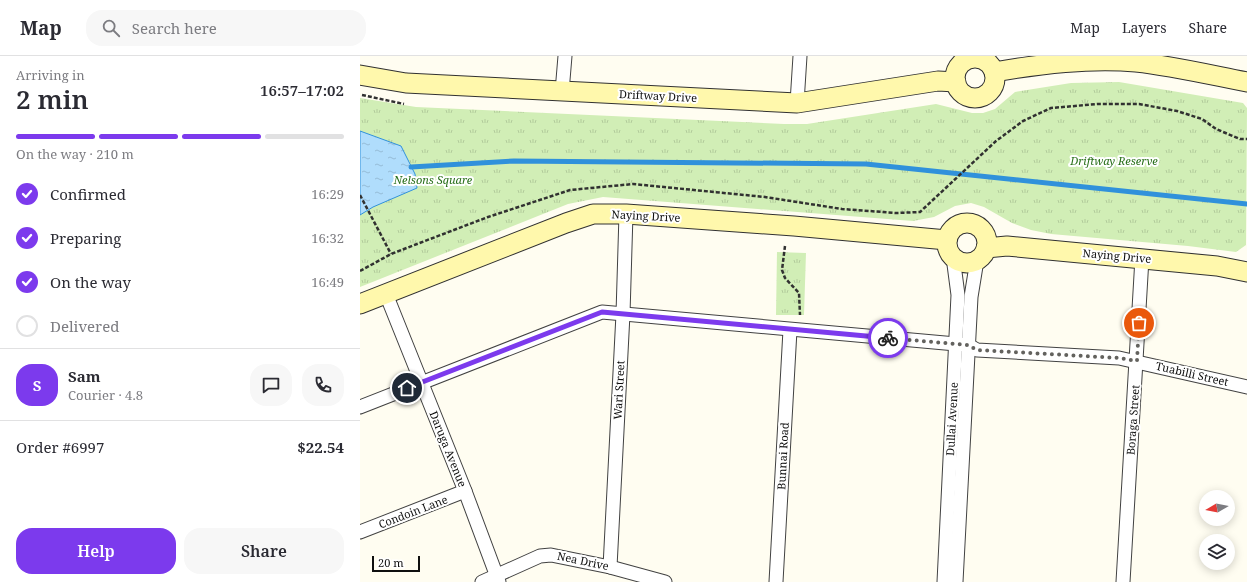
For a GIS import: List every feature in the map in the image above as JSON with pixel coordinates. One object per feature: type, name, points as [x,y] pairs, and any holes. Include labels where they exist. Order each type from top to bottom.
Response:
[{"type":"street","points":[[562,92],[565,56]]},
{"type":"street","points":[[797,102],[800,56]]},
{"type":"street","points":[[989,63],[994,85],[990,91],[981,97],[966,95],[958,87],[956,82],[957,70],[964,59],[971,58],[989,63],[1058,63],[1137,59],[1247,82]]},
{"type":"street","name":"Driftway Drive","points":[[360,74],[406,83],[562,92],[797,102],[938,81],[956,82]]},
{"type":"street","name":"Naying Drive","points":[[360,304],[566,222],[593,214],[626,214],[794,226],[950,248]]},
{"type":"street","name":"Wari Street","points":[[610,567],[623,314],[626,214]]},
{"type":"street","points":[[967,223],[974,224],[985,234],[982,254],[964,263],[950,248],[954,228],[967,223]]},
{"type":"street","name":"Naying Drive","points":[[982,254],[1007,246],[1217,266],[1247,272]]},
{"type":"street","name":"Dullai Avenue","points":[[950,248],[958,295],[962,344],[956,582]]},
{"type":"street","name":"Dullai Avenue","points":[[944,582],[962,344],[971,295],[982,254]]},
{"type":"street","name":"Boraga Street","points":[[1123,582],[1142,258]]},
{"type":"street","name":"Daruga Avenue","points":[[386,294],[465,491],[498,579]]},
{"type":"street","points":[[360,407],[602,312],[790,330],[962,344],[977,350],[1119,358],[1137,361]]},
{"type":"street","name":"Bunnai Road","points":[[776,582],[790,330]]},
{"type":"street","name":"Tuabilli Street","points":[[1137,361],[1247,387]]},
{"type":"street","name":"Condoin Lane","points":[[360,532],[465,491]]},
{"type":"street","name":"Nea Drive","points":[[482,582],[498,579],[540,556],[551,555],[610,567],[664,582]]},
{"type":"path","points":[[360,94],[404,104]]},
{"type":"path","points":[[944,189],[996,141],[1023,121],[1051,108],[1098,104],[1132,104],[1177,111],[1202,120],[1216,129],[1240,139],[1247,139]]},
{"type":"path","points":[[360,195],[391,254]]},
{"type":"path","points":[[785,246],[782,270],[785,278],[798,293],[800,302],[800,318]]},
{"type":"green space","name":"Driftway Reserve","points":[[1119,82],[1243,103],[1247,108],[1246,245],[1236,252],[1188,246],[1051,234],[1031,230],[1012,223],[984,207],[971,203],[955,206],[934,217],[913,221],[603,197],[568,204],[360,287],[360,98],[416,107],[807,124],[936,104],[972,113],[983,113],[995,109],[1015,92],[1071,83]]},
{"type":"green space","points":[[777,252],[806,253],[804,315],[776,315]]},
{"type":"water","points":[[360,131],[401,146],[415,174],[417,188],[373,207],[360,215]]},
{"type":"waterway","points":[[411,167],[514,161],[866,164],[1247,204]]},
{"type":"way so far","points":[[888,338],[968,345],[977,350],[1119,358],[1137,361],[1139,323]]},
{"type":"route","points":[[407,388],[602,312],[888,338]]},
{"type":"park label","name":"Nelsons Square","points":[[433,180]]}]
